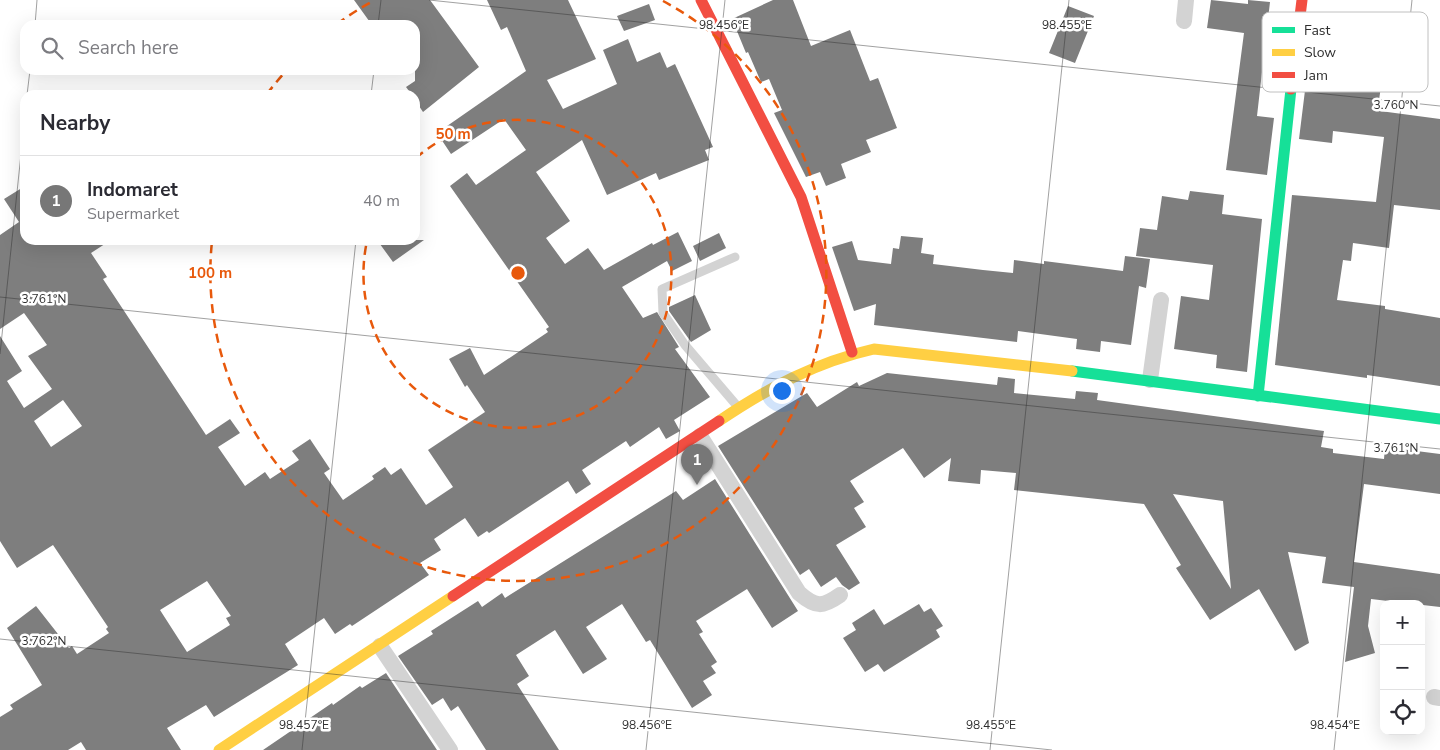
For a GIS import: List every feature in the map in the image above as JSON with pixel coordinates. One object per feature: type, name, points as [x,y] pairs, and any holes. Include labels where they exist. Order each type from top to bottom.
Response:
[{"type":"street","points":[[702,0],[801,197],[852,352]]},
{"type":"street","points":[[1184,20],[1186,0]]},
{"type":"street","points":[[1258,396],[1276,208],[1290,92]]},
{"type":"street","points":[[1150,380],[1161,300]]},
{"type":"street","points":[[219,750],[380,646],[536,540],[700,436],[738,407],[791,376],[852,352],[874,349],[1150,380],[1440,419]]},
{"type":"street","points":[[700,436],[799,593],[809,602],[818,604],[828,603],[840,595]]},
{"type":"street","points":[[380,646],[450,750]]},
{"type":"lane","points":[[735,257],[662,289],[663,313],[685,345],[738,407]]},
{"type":"building","points":[[354,0],[430,0],[479,67],[423,112],[420,108],[420,90],[408,90],[406,87],[415,81],[415,75],[420,75],[420,20],[368,20]]},
{"type":"building","points":[[487,0],[568,0],[596,59],[547,80],[563,109],[617,84],[603,50],[628,39],[637,62],[660,52],[667,68],[675,64],[713,147],[705,150],[709,160],[659,180],[656,173],[607,195],[582,140],[536,172],[570,221],[546,238],[565,264],[588,248],[604,270],[652,243],[653,245],[678,232],[692,261],[672,271],[667,261],[622,287],[643,318],[657,312],[679,347],[675,349],[710,397],[674,420],[680,431],[666,439],[659,427],[630,447],[626,441],[582,470],[591,484],[576,494],[568,481],[489,533],[487,531],[478,537],[465,518],[434,539],[441,550],[420,563],[429,575],[352,626],[350,624],[335,634],[324,618],[285,644],[298,665],[214,717],[206,705],[167,728],[181,750],[86,750],[81,742],[68,750],[0,750],[0,717],[13,709],[10,705],[42,685],[7,628],[36,606],[69,648],[72,646],[77,654],[109,633],[106,629],[108,627],[53,545],[17,568],[0,541],[0,336],[22,371],[7,381],[24,408],[52,389],[28,356],[47,345],[24,313],[0,329],[0,235],[19,222],[4,199],[20,189],[20,245],[103,245],[91,253],[107,277],[103,279],[206,435],[230,419],[240,433],[218,447],[245,486],[265,472],[270,479],[299,460],[292,451],[310,439],[330,469],[324,473],[343,500],[374,479],[372,476],[385,467],[391,475],[401,468],[426,505],[453,487],[428,450],[485,412],[467,385],[465,387],[449,359],[470,348],[484,375],[548,332],[546,329],[549,327],[450,186],[467,173],[476,185],[526,150],[504,119],[451,154],[437,133],[526,71],[507,27],[501,30]],"holes":[[[63,400],[82,426],[51,447],[34,421]],[[207,581],[231,616],[226,618],[230,625],[187,652],[160,610]]]},
{"type":"building","points":[[773,0],[793,0],[811,46],[850,30],[870,81],[878,78],[897,128],[866,140],[871,152],[841,164],[846,178],[826,186],[820,172],[806,177],[774,113],[782,110],[769,79],[761,82],[732,19]]},
{"type":"building","points":[[1211,0],[1248,4],[1248,0],[1270,2],[1269,12],[1262,12],[1262,72],[1257,116],[1274,118],[1267,175],[1226,170],[1244,33],[1207,28]]},
{"type":"building","points":[[649,4],[655,20],[624,31],[617,16]]},
{"type":"building","points":[[1068,6],[1094,16],[1075,63],[1049,53]]},
{"type":"building","points":[[1305,92],[1380,92],[1378,107],[1381,108],[1380,111],[1440,119],[1440,210],[1394,205],[1389,248],[1353,243],[1351,261],[1343,260],[1337,300],[1385,306],[1385,309],[1440,318],[1440,386],[1367,375],[1367,378],[1275,365],[1292,195],[1376,202],[1384,137],[1333,131],[1332,143],[1299,139]]},
{"type":"building","points":[[1190,191],[1224,195],[1222,214],[1262,219],[1247,372],[1216,368],[1217,355],[1174,349],[1181,296],[1209,300],[1213,265],[1136,256],[1140,228],[1157,230],[1162,196],[1188,200]]},
{"type":"building","points":[[719,233],[726,248],[700,261],[693,246]]},
{"type":"building","points":[[901,236],[923,238],[921,253],[934,255],[933,264],[1013,273],[1014,260],[1044,264],[1044,261],[1123,271],[1125,256],[1150,259],[1146,288],[1139,286],[1131,345],[1101,341],[1100,352],[1076,349],[1077,339],[1018,331],[1017,342],[874,325],[876,304],[854,311],[832,247],[852,241],[858,260],[891,264],[893,248],[899,249]]},
{"type":"building","points":[[381,245],[417,245],[393,262]]},
{"type":"building","points":[[695,295],[711,330],[691,342],[669,311],[669,307]]},
{"type":"building","points":[[887,373],[997,385],[998,377],[1015,379],[1014,393],[1075,399],[1076,391],[1098,393],[1097,400],[1324,431],[1321,447],[1333,449],[1333,453],[1384,459],[1385,447],[1440,454],[1440,494],[1364,484],[1354,562],[1440,574],[1440,607],[1425,605],[1425,600],[1371,599],[1368,626],[1375,653],[1345,662],[1354,587],[1322,583],[1326,557],[1288,552],[1309,643],[1295,651],[1259,589],[1210,620],[1176,568],[1181,565],[1144,504],[1014,490],[1016,473],[981,470],[980,484],[948,481],[951,458],[924,478],[903,448],[850,481],[864,502],[854,508],[866,527],[836,545],[860,583],[849,590],[836,577],[821,587],[809,569],[800,575],[718,446],[807,393],[817,407],[857,382],[859,386]],"holes":[[[1173,494],[1223,501],[1231,589]]]},
{"type":"building","points":[[715,479],[798,611],[772,628],[747,589],[696,621],[703,632],[699,634],[717,662],[711,666],[716,673],[703,681],[712,695],[692,708],[650,640],[646,642],[622,604],[586,627],[607,659],[583,674],[555,630],[516,655],[529,676],[517,684],[559,750],[486,750],[458,706],[451,711],[443,698],[432,705],[398,656],[433,634],[431,631],[478,601],[482,607],[502,593],[505,598],[676,491],[683,500]]},
{"type":"building","points":[[919,604],[924,612],[931,608],[943,626],[936,630],[940,637],[884,672],[878,664],[865,672],[843,638],[856,630],[852,623],[874,609],[884,625]]},
{"type":"building","points":[[386,673],[437,750],[263,750],[332,703],[333,705],[360,686],[362,688]]},
{"type":"traffic: fast","points":[[1258,396],[1291,92]]},
{"type":"traffic: fast","points":[[1072,371],[1440,419]]},
{"type":"traffic: slow","points":[[719,421],[774,387],[812,369],[853,354],[874,349],[1072,371]]},
{"type":"traffic: slow","points":[[219,750],[453,596]]},
{"type":"traffic: jam","points":[[701,0],[801,197],[852,352]]},
{"type":"traffic: jam","points":[[1301,12],[1302,0]]},
{"type":"traffic: jam","points":[[453,596],[719,421]]},
{"type":"place","name":"Indomaret","points":[[697,485]]}]
